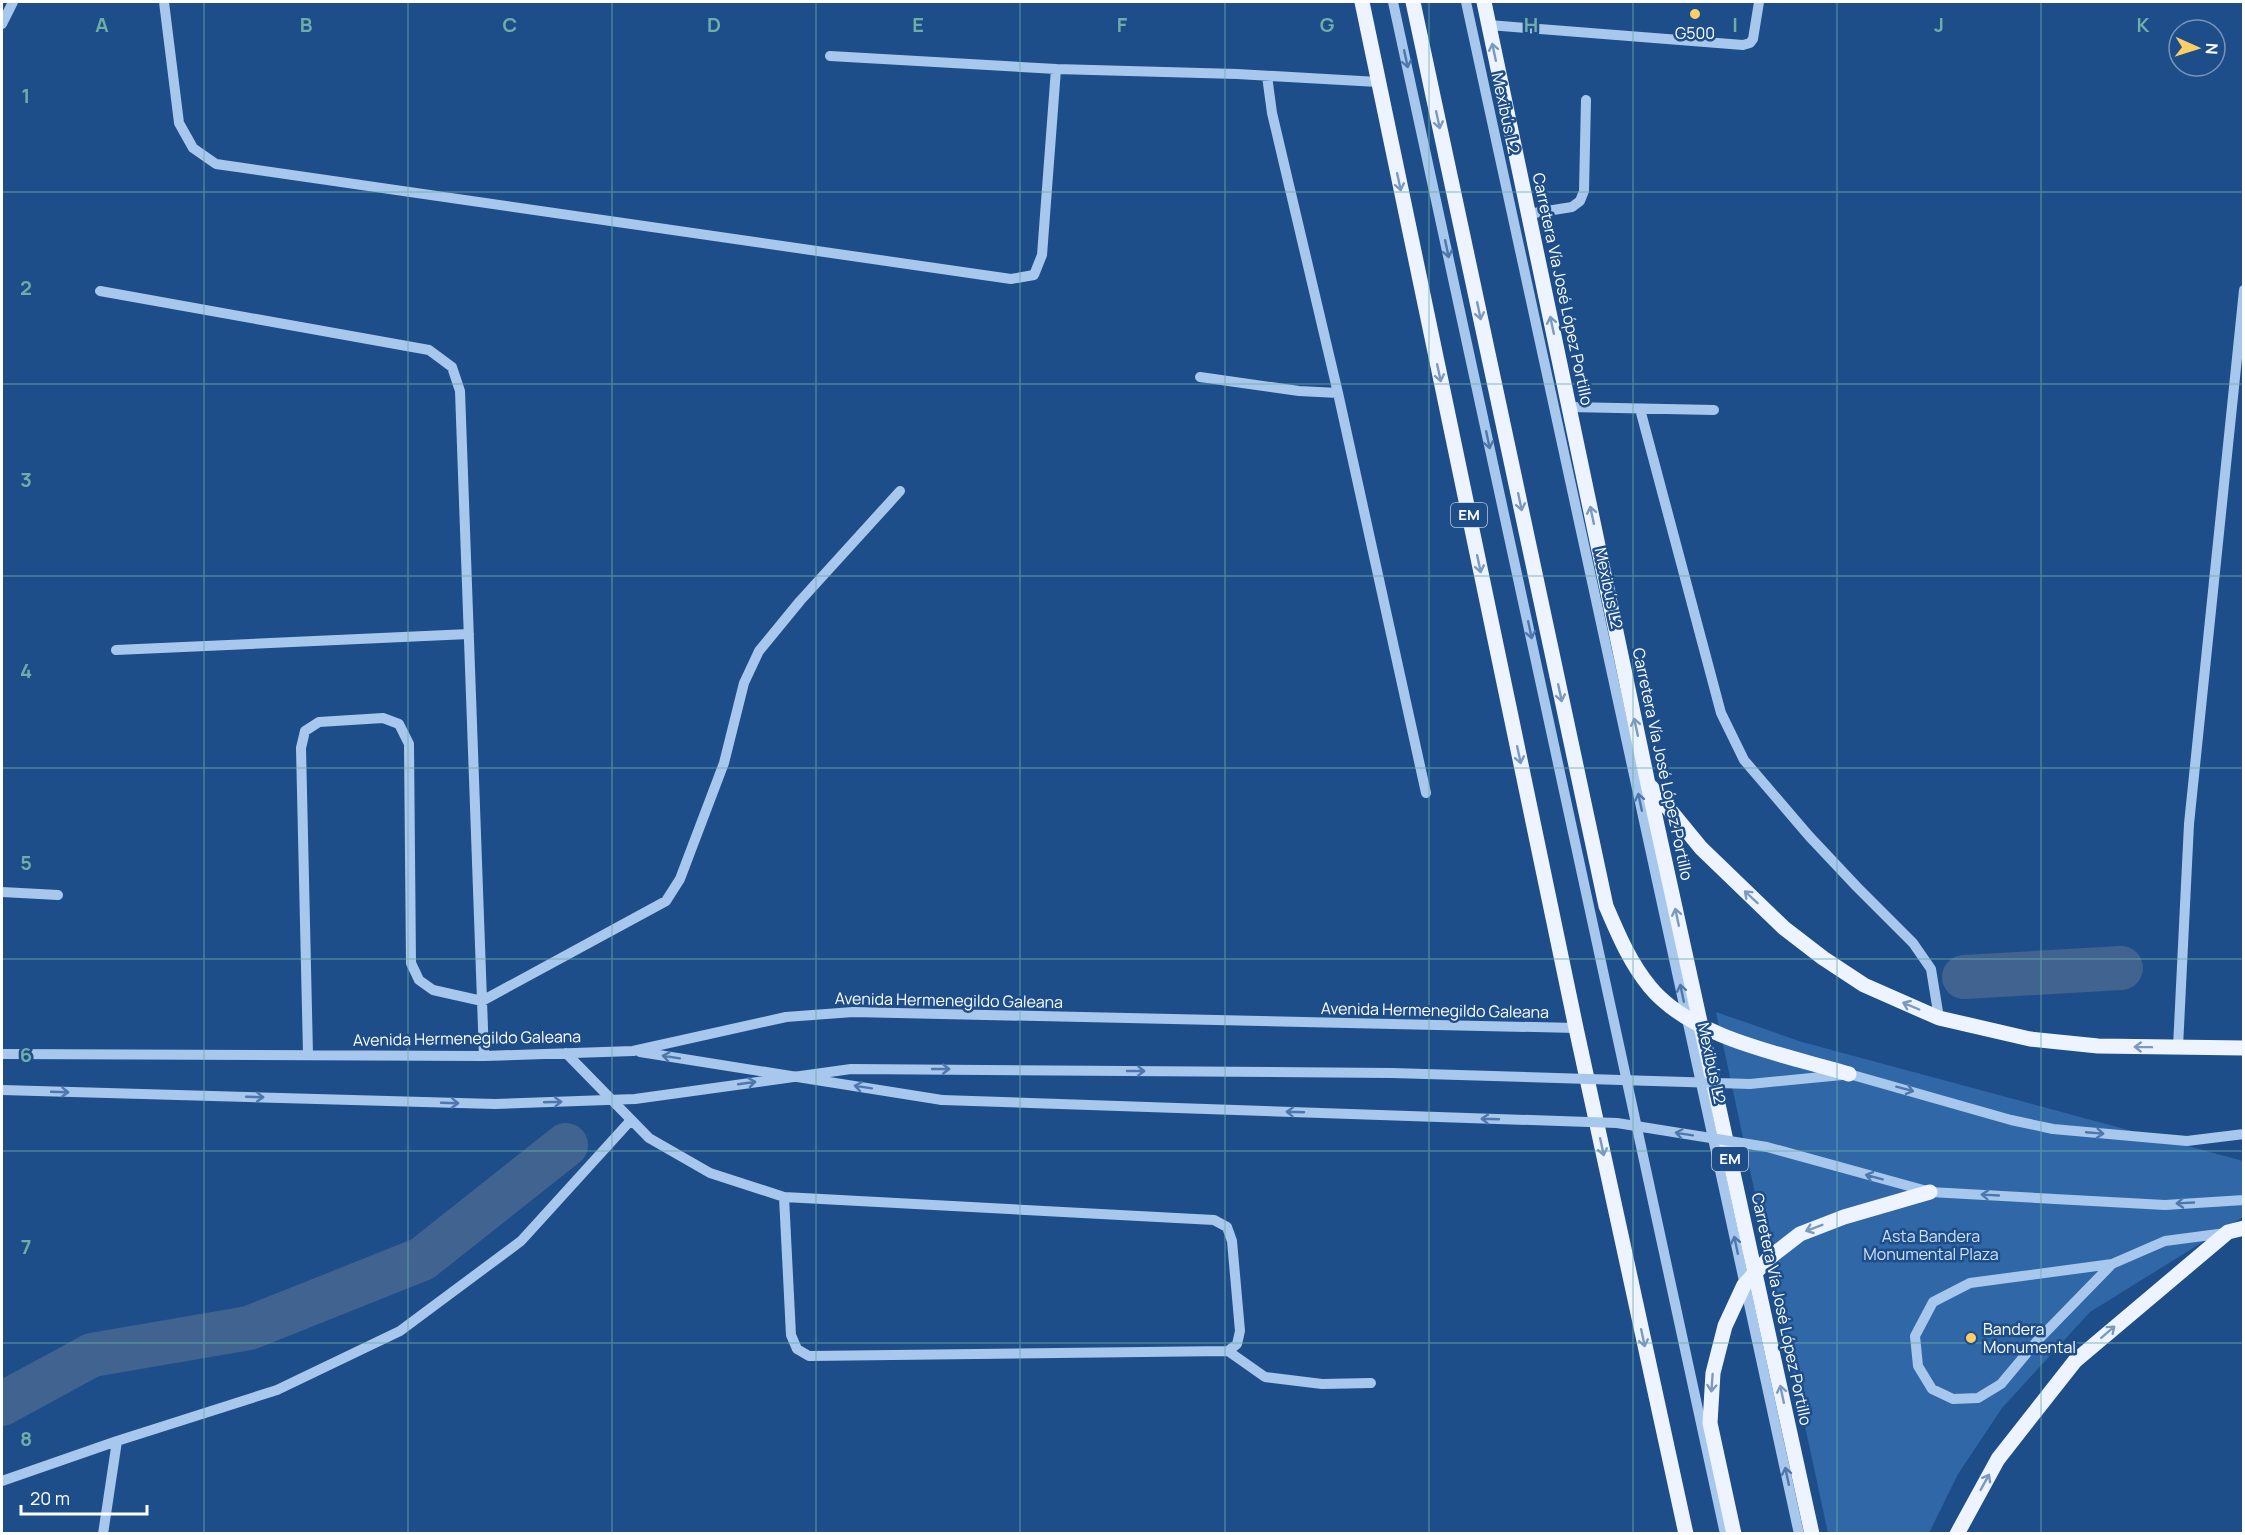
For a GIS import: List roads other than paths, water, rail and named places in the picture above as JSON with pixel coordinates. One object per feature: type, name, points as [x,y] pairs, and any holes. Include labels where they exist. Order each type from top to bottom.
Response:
[{"type":"main road","name":"EM","points":[[1362,2],[1576,1028],[1686,1533]]},
{"type":"main road","points":[[1413,2],[1606,906],[1624,949],[1650,987],[1677,1012],[1701,1026],[1739,1041],[1849,1074]]},
{"type":"main road","name":"Carretera Vía José López Portillo","points":[[1484,2],[1648,784],[1812,1533]]},
{"type":"main road","points":[[1648,784],[1701,848],[1784,928],[1823,958],[1864,985],[1939,1018],[2030,1039],[2098,1046],[2244,1048]]},
{"type":"main road","points":[[1734,1533],[1710,1423],[1713,1373],[1725,1326],[1744,1285],[1769,1258],[1800,1234],[1844,1217],[1930,1192]]},
{"type":"main road","points":[[1957,1533],[1998,1459],[2075,1361],[2228,1232],[2244,1227]]},
{"type":"street","points":[[2,24],[13,2]]},
{"type":"street","points":[[164,2],[179,123],[193,148],[216,164],[1011,279],[1034,274],[1042,255],[1056,69]]},
{"type":"street","points":[[1393,2],[1725,1533]]},
{"type":"street","name":"Mexibús L2","points":[[1466,2],[1799,1533]]},
{"type":"street","points":[[1489,25],[1743,45],[1750,43],[1753,39],[1759,2]]},
{"type":"street","points":[[830,56],[1056,69],[1378,82]]},
{"type":"street","points":[[1267,76],[1272,113],[1338,393],[1426,793]]},
{"type":"street","points":[[1528,214],[1572,207],[1580,201],[1584,191],[1586,100]]},
{"type":"street","points":[[2178,1047],[2189,824],[2244,290]]},
{"type":"street","points":[[100,291],[429,350],[452,368],[460,391],[484,1056]]},
{"type":"street","points":[[1200,378],[1299,391],[1338,393]]},
{"type":"street","points":[[1569,407],[1714,410]]},
{"type":"street","points":[[1640,409],[1721,713],[1733,740],[1744,760],[1809,836],[1913,942],[1931,969],[1939,1018]]},
{"type":"street","points":[[308,1054],[301,748],[305,731],[319,722],[383,718],[399,724],[410,744],[411,963],[419,980],[433,990],[482,1001],[666,901],[680,879],[724,763],[744,683],[759,651],[800,601],[900,490]]},
{"type":"street","points":[[116,650],[469,634]]},
{"type":"street","points":[[2,892],[58,895]]},
{"type":"street","name":"Avenida Hermenegildo Galeana","points":[[2,1053],[484,1056],[633,1051],[786,1017],[853,1012],[1576,1028]]},
{"type":"street","points":[[633,1051],[942,1100],[1617,1124],[1767,1147],[1930,1192],[2165,1205],[2244,1200]]},
{"type":"street","points":[[566,1053],[649,1138],[711,1173],[784,1197],[1214,1220],[1227,1227],[1232,1241],[1240,1331],[1237,1344],[1228,1351]]},
{"type":"street","points":[[2,1090],[495,1104],[635,1099],[851,1069],[1392,1073],[1750,1084],[1849,1074],[2011,1120],[2053,1129],[2187,1141],[2244,1134]]},
{"type":"street","points":[[2,1481],[117,1441],[278,1390],[400,1331],[521,1241],[631,1120]]},
{"type":"street","points":[[784,1197],[791,1335],[797,1349],[809,1356],[1228,1351],[1265,1377],[1322,1384],[1371,1383]]},
{"type":"street","points":[[2112,1263],[2037,1341],[2001,1384],[1978,1398],[1953,1399],[1932,1389],[1918,1366],[1915,1335],[1933,1302],[1970,1283],[2112,1263],[2165,1241],[2228,1232]]},
{"type":"street","points":[[103,1533],[117,1441]]},
{"type":"waterway","points":[[1964,977],[2121,968]]},
{"type":"waterway","points":[[2,1404],[92,1355],[249,1328],[422,1259],[566,1145]]},
{"type":"place","name":"G500","points":[[1695,14]]},
{"type":"place","name":"Bandera Monumental","points":[[1971,1338]]},
{"type":"park label","name":"Asta Bandera Monumental Plaza","points":[[1931,1245]]}]
